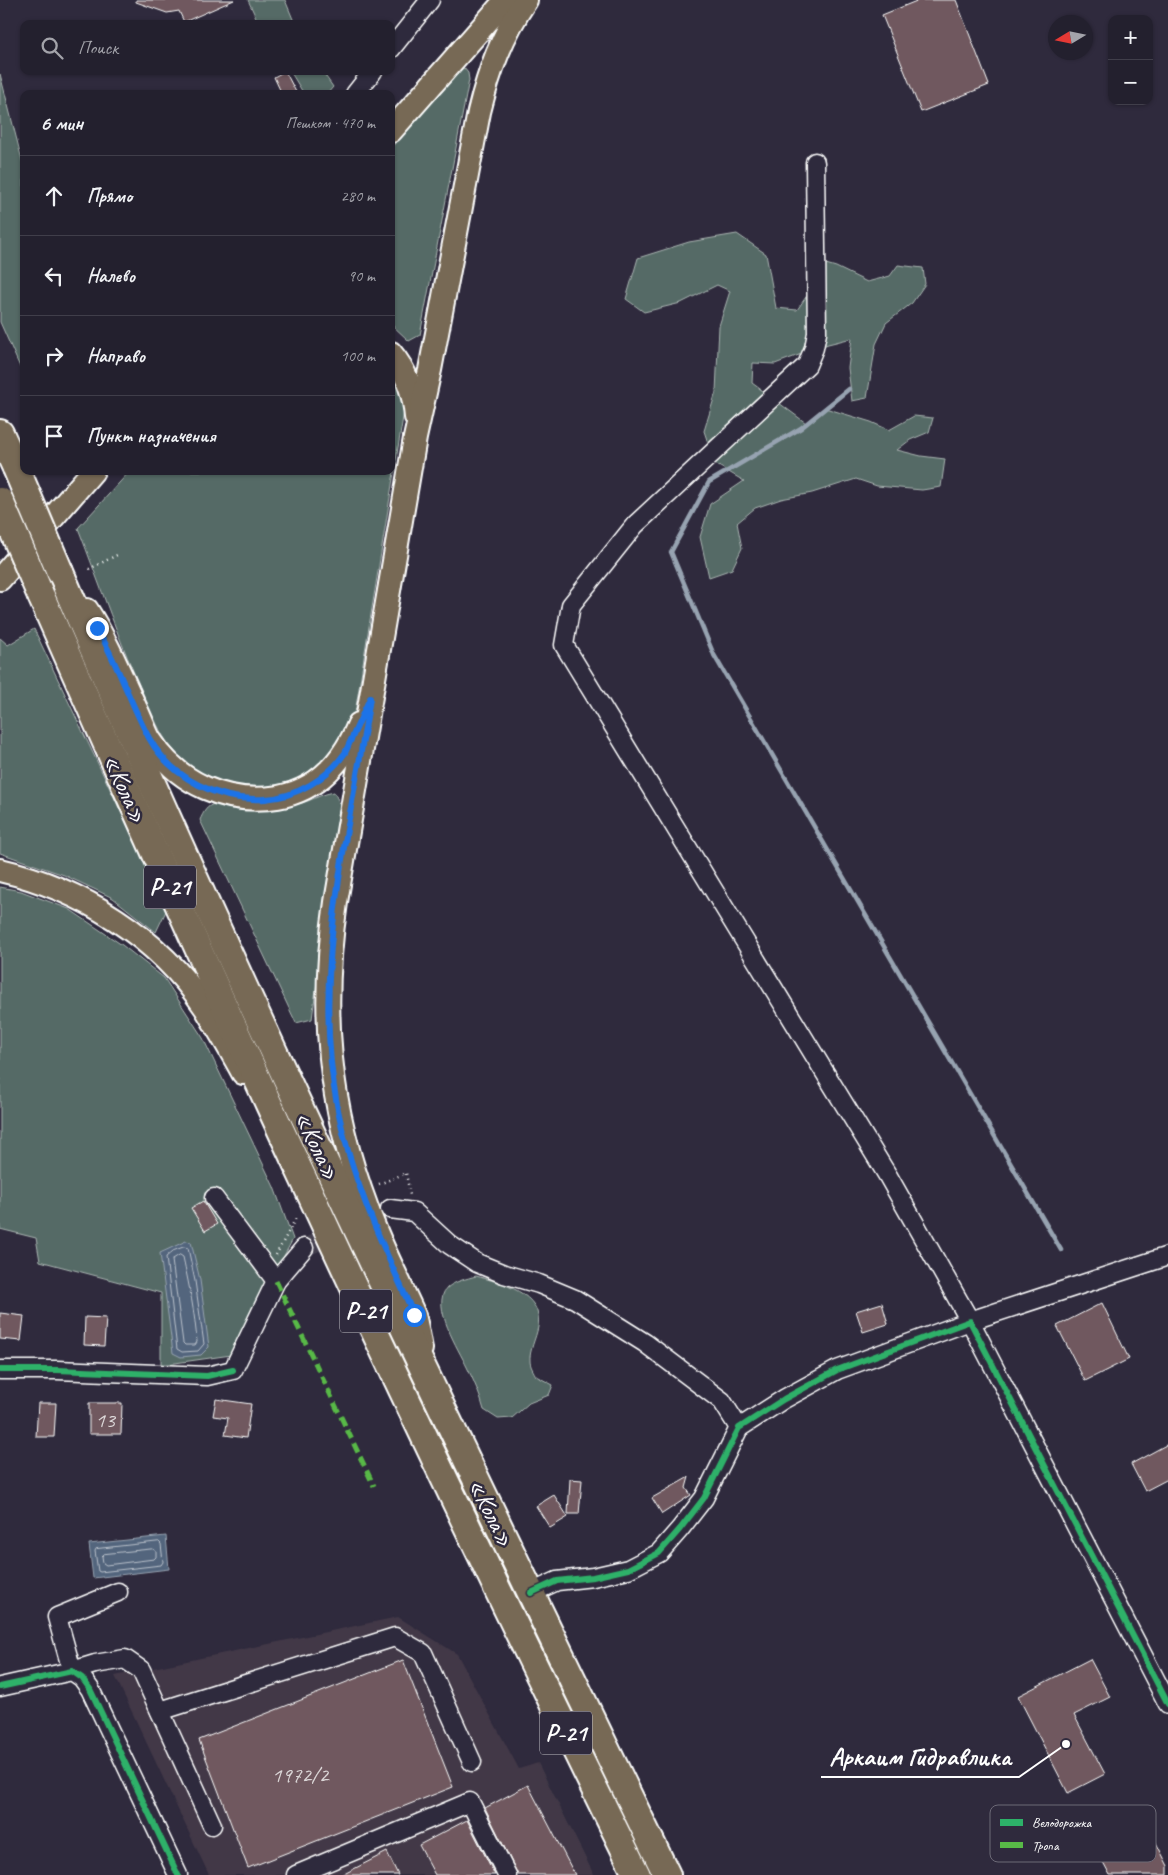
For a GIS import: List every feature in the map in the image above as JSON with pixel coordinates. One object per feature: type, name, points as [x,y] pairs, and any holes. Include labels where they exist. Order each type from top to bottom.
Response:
[{"type":"highway","name":"Р-21","points":[[0,433],[60,572]]},
{"type":"highway","name":"«Кола»","points":[[0,502],[182,913],[302,1177],[532,1664],[637,1875]]},
{"type":"highway","name":"«Кола»","points":[[60,572],[108,684],[243,982],[428,1379],[667,1875]]},
{"type":"main road","points":[[395,127],[510,0]]},
{"type":"main road","points":[[428,1379],[414,1315],[367,1208],[350,1159],[338,1111],[329,1044],[328,987],[332,932],[415,438],[484,91],[496,54],[514,17],[510,0]]},
{"type":"main road","points":[[395,359],[403,370],[412,390],[416,417],[415,438]]},
{"type":"main road","points":[[0,579],[90,475]]},
{"type":"main road","points":[[60,572],[103,638],[150,740],[169,764],[191,781],[208,790],[241,799],[263,799],[283,796],[313,783],[341,760],[370,698]]},
{"type":"main road","points":[[0,870],[37,880],[88,903],[136,933],[162,955],[204,1006],[302,1177]]},
{"type":"street","points":[[395,43],[430,0]]},
{"type":"street","points":[[358,90],[370,75]]},
{"type":"street","points":[[815,162],[817,334],[807,365],[635,525],[571,605],[564,645],[888,1176],[970,1321],[1168,1704]]},
{"type":"street","points":[[214,1198],[272,1275]]},
{"type":"street","points":[[390,1209],[414,1212],[450,1245],[478,1262],[504,1274],[539,1284],[575,1299],[645,1343],[722,1401],[739,1428]]},
{"type":"street","points":[[0,1370],[57,1370],[207,1376],[233,1370],[272,1275],[304,1248]]},
{"type":"street","points":[[531,1593],[557,1581],[593,1577],[628,1569],[659,1553],[704,1498],[739,1428],[784,1399],[837,1370],[970,1321],[1168,1256]]},
{"type":"street","points":[[118,1592],[57,1617],[72,1671],[82,1678],[90,1689],[178,1875]]},
{"type":"street","points":[[160,1711],[395,1637],[423,1652],[472,1762]]},
{"type":"street","points":[[0,1687],[95,1664],[125,1659],[141,1670],[212,1825]]},
{"type":"street","points":[[296,1875],[470,1802],[507,1875]]},
{"type":"path","points":[[88,569],[117,555]]},
{"type":"path","points":[[382,1182],[406,1173],[414,1212]]},
{"type":"path","points":[[272,1275],[298,1215]]},
{"type":"shaded area","points":[[398,1617],[457,1654],[519,1769],[538,1763],[594,1875],[209,1875],[115,1676]]},
{"type":"green space","points":[[248,0],[285,0],[293,20],[257,20]]},
{"type":"green space","points":[[464,68],[468,73],[469,80],[420,335],[409,341],[395,328],[395,143],[458,71]]},
{"type":"green space","points":[[0,74],[20,152],[20,367],[0,322]]},
{"type":"green space","points":[[292,75],[325,75],[333,87],[330,90],[302,90]]},
{"type":"green space","points":[[737,234],[766,254],[776,308],[797,310],[808,294],[809,259],[836,267],[867,282],[890,276],[898,265],[923,268],[925,284],[912,303],[886,323],[876,344],[867,398],[852,401],[848,368],[852,338],[828,344],[775,364],[753,363],[752,383],[806,423],[825,408],[871,422],[889,430],[914,416],[933,418],[929,432],[910,440],[897,450],[945,459],[941,487],[922,490],[877,486],[856,479],[755,508],[737,523],[742,548],[732,569],[709,577],[700,537],[710,504],[744,481],[715,464],[704,431],[716,392],[719,326],[730,291],[717,285],[681,303],[644,312],[626,299],[638,258],[689,242]]},
{"type":"green space","points":[[395,377],[404,411],[395,466]]},
{"type":"green space","points":[[126,475],[394,475],[352,731],[337,753],[326,764],[307,776],[287,784],[266,788],[245,788],[225,783],[205,775],[187,763],[171,747],[160,730],[110,614],[78,528]]},
{"type":"green space","points":[[34,629],[167,909],[156,932],[113,898],[64,875],[0,853],[0,638],[8,645]]},
{"type":"green space","points":[[334,792],[342,808],[312,1019],[296,1023],[200,820],[204,812],[215,804],[242,811],[269,809],[301,803]]},
{"type":"green space","points":[[0,887],[21,891],[69,909],[122,945],[164,978],[203,1038],[274,1187],[293,1239],[231,1355],[161,1365],[161,1293],[40,1261],[36,1238],[0,1229]]},
{"type":"green space","points":[[476,1276],[519,1291],[528,1298],[538,1315],[538,1327],[530,1363],[536,1376],[553,1385],[549,1395],[529,1403],[512,1418],[498,1419],[484,1410],[481,1399],[444,1316],[442,1305],[443,1296],[447,1288],[457,1282]]},
{"type":"water","points":[[186,1241],[191,1242],[200,1280],[209,1347],[201,1355],[181,1357],[173,1353],[160,1253]]},
{"type":"water","points":[[166,1536],[169,1569],[93,1578],[89,1544]]},
{"type":"building","points":[[136,0],[234,0],[189,20],[183,20],[179,11],[167,13],[136,2]]},
{"type":"building","points":[[919,0],[956,0],[989,85],[921,112],[882,15]]},
{"type":"building","points":[[287,75],[295,90],[280,90],[274,77]]},
{"type":"building","points":[[203,1201],[217,1224],[205,1231],[191,1208]]},
{"type":"building","points":[[882,1303],[888,1324],[863,1332],[856,1311]]},
{"type":"building","points":[[1102,1303],[1129,1359],[1085,1381],[1057,1326]]},
{"type":"building","points":[[0,1313],[24,1316],[21,1341],[0,1339]]},
{"type":"building","points":[[85,1317],[106,1318],[104,1346],[84,1345]]},
{"type":"building","points":[[216,1399],[251,1404],[246,1438],[225,1435],[228,1418],[213,1416]]},
{"type":"building","points":[[38,1403],[56,1403],[54,1437],[36,1437]]},
{"type":"building","points":[[89,1403],[122,1403],[121,1434],[89,1434]]},
{"type":"building","points":[[1168,1444],[1168,1479],[1145,1491],[1131,1464]]},
{"type":"building","points":[[689,1477],[686,1488],[691,1495],[662,1514],[652,1498]]},
{"type":"building","points":[[570,1479],[582,1480],[579,1514],[568,1514]]},
{"type":"building","points":[[554,1495],[568,1517],[550,1528],[536,1506]]},
{"type":"building","points":[[1090,1659],[1110,1697],[1074,1715],[1105,1774],[1068,1793],[1018,1696]]},
{"type":"building","points":[[403,1660],[453,1787],[248,1868],[199,1740]]},
{"type":"building","points":[[528,1785],[575,1875],[518,1875],[485,1808]]},
{"type":"building","points":[[467,1820],[495,1875],[435,1875],[419,1845]]},
{"type":"building","points":[[1156,1843],[1168,1866],[1168,1875],[1110,1875],[1103,1862],[1156,1862]]},
{"type":"building","points":[[387,1852],[398,1875],[342,1875]]},
{"type":"waterway","points":[[849,389],[801,428],[709,482],[671,552],[714,655],[1061,1250]]},
{"type":"tunnel","points":[[304,1248],[390,1209]]},
{"type":"marked path","points":[[276,1281],[374,1486]]},
{"type":"cycle path","points":[[531,1593],[557,1581],[593,1577],[628,1569],[659,1553],[704,1498],[739,1428],[784,1399],[837,1370],[970,1321],[1168,1704]]},
{"type":"cycle path","points":[[0,1370],[57,1370],[207,1376],[233,1370]]},
{"type":"cycle path","points":[[0,1687],[72,1671],[82,1678],[90,1689],[178,1875]]},
{"type":"place","name":"Аркаим Гидравлика","points":[[1066,1744]]},
{"type":"route","points":[[97,628],[150,740],[169,764],[191,781],[217,794],[241,799],[270,798],[298,791],[313,783],[341,760],[350,745],[370,698],[336,902],[329,957],[329,1044],[334,1090],[350,1159],[367,1208],[414,1315]]}]
